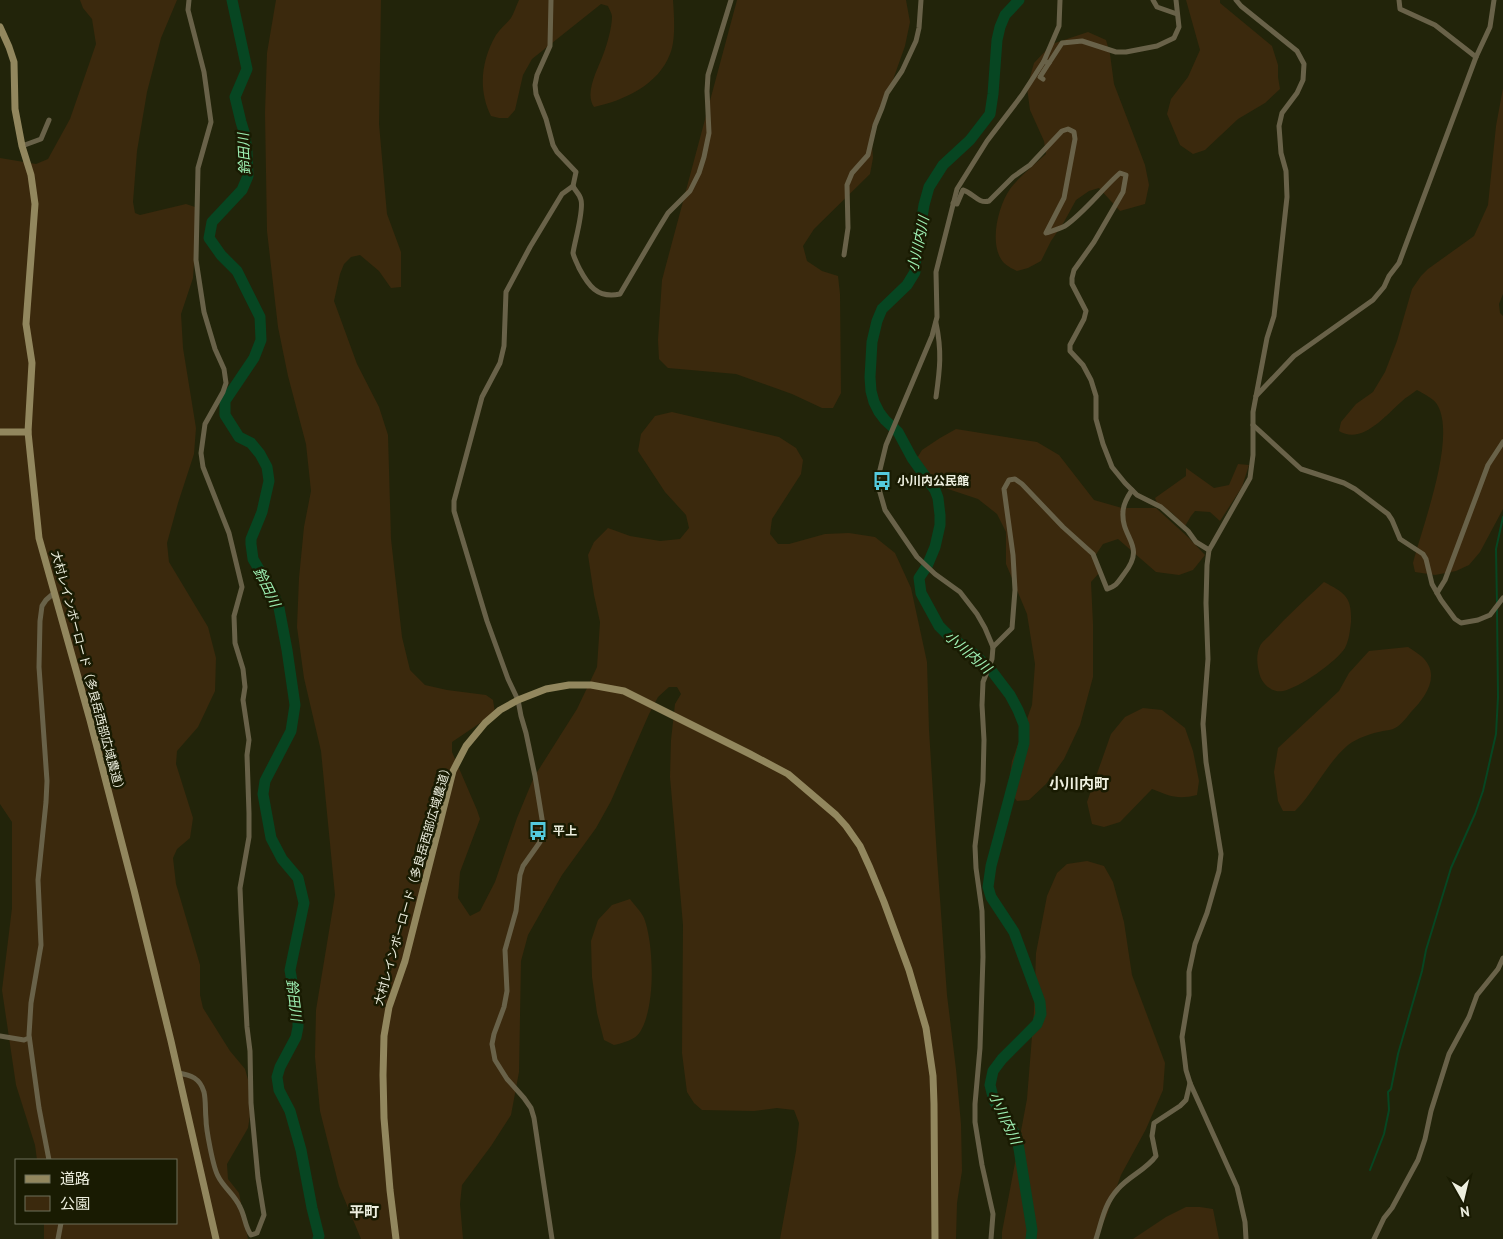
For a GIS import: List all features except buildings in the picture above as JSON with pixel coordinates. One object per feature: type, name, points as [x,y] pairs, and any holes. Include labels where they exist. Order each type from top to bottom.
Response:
[{"type":"street","points":[[178,1073],[190,1075],[197,1080],[204,1091],[206,1120],[218,1176],[236,1198],[251,1235],[257,1233],[264,1215],[258,1178],[251,1103],[250,1051],[240,912],[240,888],[247,854],[250,813],[247,761],[249,740],[243,700],[245,687],[243,669],[234,643],[234,616],[242,587],[229,533],[203,467],[201,453],[206,424],[226,383],[224,369],[215,349],[204,312],[196,260],[198,168],[211,122],[204,72],[188,10],[189,0]]},
{"type":"street","points":[[551,0],[550,46],[537,75],[536,94],[546,118],[553,145],[576,172],[573,186],[580,195],[582,202],[573,253],[574,258],[589,285],[598,292],[611,296],[620,294],[656,231],[668,213],[690,191],[699,173],[709,133],[708,75],[731,0]]},
{"type":"street","points":[[844,255],[848,228],[847,185],[852,173],[868,156],[875,125],[887,93],[902,72],[916,41],[919,28],[920,0]]},
{"type":"street","points":[[1042,79],[1040,77],[1059,26],[1060,0]]},
{"type":"street","points":[[1153,0],[1157,6],[1177,14]]},
{"type":"street","points":[[991,1239],[993,1214],[975,1122],[983,965],[982,911],[975,846],[983,781],[983,682],[992,658],[993,647],[977,614],[960,592],[934,574],[917,557],[885,510],[877,482],[886,445],[932,336],[937,305],[936,272],[957,189],[992,135],[1062,43],[1082,41],[1116,52],[1157,46],[1174,38],[1179,27],[1176,0]]},
{"type":"street","points":[[1236,0],[1240,6],[1296,51],[1304,64],[1303,80],[1282,113],[1279,126],[1281,153],[1286,171],[1287,197],[1274,316],[1267,338],[1253,412],[1253,455],[1250,478],[1209,550],[1206,603],[1208,659],[1204,724],[1206,762],[1221,854],[1219,871],[1207,913],[1195,944],[1189,972],[1189,995],[1182,1037],[1186,1070],[1190,1083],[1238,1187],[1245,1222],[1246,1239]]},
{"type":"street","points":[[1400,0],[1400,9],[1435,25],[1476,57]]},
{"type":"street","points":[[1256,396],[1294,356],[1373,300],[1399,263],[1476,57],[1490,27],[1494,0]]},
{"type":"street","name":"大村レインボーロード（多良岳西部広域農道）","points":[[0,27],[10,47],[14,62],[15,109],[22,146],[31,175],[35,204],[26,317],[32,363],[28,432],[39,538],[134,890],[216,1239]]},
{"type":"street","points":[[22,146],[41,139],[49,120]]},
{"type":"street","points":[[952,203],[957,204],[963,190],[980,201],[989,201],[1013,177],[1030,165],[1062,131],[1068,129],[1074,132],[1075,139],[1064,198],[1046,233],[1063,227],[1080,215],[1094,198],[1120,173],[1126,175],[1123,192],[1094,242],[1074,270],[1072,284],[1086,311],[1084,319],[1070,345],[1070,351],[1083,366],[1091,380],[1096,396],[1096,419],[1112,467],[1137,495],[1161,507],[1188,531],[1196,542],[1209,550]]},
{"type":"street","points":[[552,1239],[534,1118],[528,1103],[507,1079],[495,1060],[492,1044],[507,991],[508,983],[504,961],[505,950],[516,911],[520,875],[523,866],[540,842],[543,825],[528,742],[518,700],[508,679],[488,621],[454,511],[454,501],[482,397],[500,363],[504,346],[506,292],[562,194],[573,186]]},
{"type":"street","points":[[935,322],[940,341],[941,364],[936,397]]},
{"type":"street","points":[[1252,425],[1301,469],[1344,483],[1388,514],[1400,539],[1423,554],[1437,593],[1455,619],[1461,623],[1478,620],[1490,614],[1503,598]]},
{"type":"street","points":[[0,432],[28,432]]},
{"type":"street","points":[[1437,593],[1445,580],[1488,464],[1503,442]]},
{"type":"street","points":[[993,647],[1012,628],[1015,590],[1014,572],[1004,489],[1009,480],[1015,478],[1022,484],[1063,527],[1093,554],[1107,589],[1114,587],[1130,567],[1134,555],[1133,546],[1124,525],[1123,511],[1132,490]]},
{"type":"street","points":[[49,1159],[29,1038],[30,1003],[41,945],[38,880],[46,809],[47,781],[40,687],[40,621],[42,606],[54,593]]},
{"type":"street","name":"大村レインボーロード（多良岳西部広域農道）","points":[[396,1239],[385,1136],[382,1075],[384,1036],[389,1007],[404,961],[453,771],[466,746],[500,710],[518,700],[546,689],[569,685],[590,685],[624,691],[788,774],[822,802],[846,826],[860,846],[909,970],[926,1028],[933,1076],[935,1122],[935,1239]]},
{"type":"street","points":[[1374,1239],[1418,1160],[1449,1054],[1469,1017],[1477,995],[1498,968],[1503,958]]},
{"type":"street","points":[[0,1036],[24,1040],[29,1038]]},
{"type":"street","points":[[1096,1239],[1108,1202],[1118,1189],[1150,1164],[1156,1156],[1152,1136],[1154,1123],[1186,1100],[1190,1083]]},
{"type":"street","points":[[58,1239],[61,1224]]},
{"type":"green space","points":[[80,0],[177,0],[161,38],[147,92],[137,151],[133,202],[135,213],[140,215],[186,204],[195,207],[197,221],[193,278],[181,314],[183,348],[196,428],[194,454],[167,543],[169,562],[208,627],[216,658],[215,691],[198,727],[177,751],[176,764],[193,818],[190,838],[177,849],[173,858],[176,884],[200,965],[200,995],[203,1008],[230,1051],[245,1069],[253,1097],[248,1128],[227,1164],[228,1179],[239,1193],[248,1239],[44,1239],[44,1224],[178,1224],[178,1159],[37,1159],[35,1145],[16,1085],[2,990],[12,908],[12,822],[0,804],[0,158],[36,164],[48,159],[70,119],[96,44],[92,19],[83,8]]},
{"type":"green space","points":[[276,0],[381,0],[379,124],[387,214],[401,252],[401,287],[391,288],[379,271],[360,255],[351,257],[344,264],[334,301],[357,364],[379,407],[388,435],[391,539],[402,637],[410,670],[425,685],[486,695],[493,700],[495,713],[452,742],[452,752],[480,819],[460,872],[458,898],[470,916],[480,911],[495,882],[517,818],[534,777],[577,709],[597,667],[600,622],[588,555],[594,542],[608,528],[630,536],[660,541],[680,539],[689,528],[686,515],[665,492],[638,451],[641,434],[655,416],[672,412],[779,437],[796,448],[803,460],[801,474],[772,519],[770,534],[778,544],[789,544],[825,534],[849,533],[875,537],[895,553],[911,588],[927,662],[929,730],[947,995],[961,1124],[962,1171],[957,1203],[956,1239],[780,1239],[796,1151],[799,1123],[794,1110],[777,1108],[754,1111],[702,1110],[694,1103],[687,1092],[682,1053],[683,925],[670,777],[671,740],[675,704],[681,694],[677,687],[669,687],[658,697],[649,714],[611,801],[596,828],[562,875],[528,935],[521,961],[519,1072],[511,1115],[462,1185],[460,1204],[463,1239],[361,1239],[339,1186],[320,1111],[315,1057],[316,1010],[335,895],[321,751],[304,678],[297,627],[304,527],[311,491],[306,444],[288,376],[278,327],[267,231],[265,113],[267,53]]},
{"type":"green space","points":[[519,0],[673,0],[674,35],[670,54],[665,65],[649,83],[639,90],[617,100],[594,107],[590,95],[591,88],[606,46],[612,21],[612,14],[608,6],[601,4],[532,59],[523,75],[515,110],[508,118],[491,116],[484,96],[484,65],[496,35],[511,18]]},
{"type":"green space","points":[[737,0],[906,0],[910,22],[905,46],[889,91],[871,129],[873,158],[870,174],[814,229],[803,246],[807,261],[822,271],[838,276],[840,294],[841,393],[833,408],[822,408],[792,394],[736,374],[668,368],[659,359],[658,340],[662,280]]},
{"type":"green space","points":[[1186,0],[1220,0],[1220,3],[1272,46],[1278,65],[1280,89],[1265,103],[1238,119],[1205,150],[1193,154],[1180,145],[1167,114],[1171,99],[1188,77],[1200,50]]},
{"type":"green space","points":[[1088,32],[1106,40],[1114,84],[1145,165],[1149,185],[1145,204],[1120,211],[1099,188],[1089,191],[1076,200],[1041,261],[1017,271],[1005,264],[999,256],[996,247],[996,226],[1002,205],[1010,189],[1046,154],[1044,141],[1030,110],[1027,88],[1034,63],[1052,44]]},
{"type":"green space","points":[[1503,88],[1503,294],[1499,304],[1500,313],[1503,316],[1503,509],[1480,552],[1469,565],[1456,571],[1435,575],[1415,572],[1413,563],[1436,484],[1443,440],[1442,421],[1437,403],[1417,390],[1365,432],[1348,434],[1339,431],[1341,422],[1356,404],[1373,392],[1385,372],[1397,341],[1412,289],[1421,276],[1474,236],[1488,205],[1496,126]]},
{"type":"green space","points":[[956,429],[1037,442],[1059,455],[1094,500],[1122,508],[1156,508],[1205,555],[1193,570],[1179,575],[1156,572],[1118,539],[1103,544],[1093,559],[1100,572],[1091,582],[1093,677],[1080,725],[1064,759],[1046,784],[1029,800],[1017,801],[1011,793],[1009,782],[1012,761],[1032,705],[1035,664],[1027,614],[1006,564],[1006,532],[997,514],[978,499],[922,478],[913,465],[922,450]]},
{"type":"green space","points":[[1238,464],[1249,465],[1242,487],[1220,521],[1210,512],[1195,511],[1185,526],[1172,513],[1157,503],[1155,498],[1186,476],[1186,468],[1214,488],[1229,485]]},
{"type":"green space","points":[[1324,582],[1342,593],[1350,607],[1351,622],[1345,648],[1326,667],[1298,685],[1283,691],[1271,689],[1260,676],[1257,659],[1260,646]]},
{"type":"green space","points":[[1408,647],[1421,656],[1430,670],[1430,685],[1422,699],[1397,727],[1365,736],[1348,745],[1340,752],[1295,811],[1283,811],[1278,801],[1274,772],[1278,748],[1339,691],[1349,673],[1369,651]]},
{"type":"green space","points":[[1143,708],[1162,710],[1185,728],[1193,751],[1199,781],[1197,795],[1174,796],[1152,789],[1120,822],[1104,827],[1092,824],[1087,802],[1111,734],[1125,717]]},
{"type":"green space","points":[[1087,861],[1104,866],[1113,882],[1124,922],[1132,975],[1165,1063],[1163,1090],[1146,1129],[1121,1175],[1106,1217],[1097,1235],[1098,1239],[1002,1239],[1027,1099],[1034,1011],[1036,953],[1047,896],[1057,873],[1067,864]]},
{"type":"green space","points":[[630,899],[643,915],[647,929],[650,943],[651,992],[645,1021],[638,1035],[614,1045],[604,1040],[597,1013],[592,977],[591,941],[598,920],[612,905]]},
{"type":"green space","points":[[1186,1207],[1213,1209],[1219,1239],[1133,1239],[1166,1217]]},
{"type":"waterway","name":"鈴田川","points":[[232,0],[247,69],[235,97],[245,135],[248,176],[242,190],[212,222],[209,238],[221,255],[237,271],[260,317],[261,340],[254,358],[225,401],[225,415],[239,437],[251,443],[267,467],[269,481],[262,512],[251,539],[251,544],[253,559],[274,595],[279,608],[295,705],[291,731],[265,781],[263,794],[271,838],[282,859],[298,878],[304,903],[290,970],[298,1027],[296,1037],[280,1067],[277,1077],[279,1090],[290,1111],[301,1150],[319,1236],[318,1239]]},
{"type":"waterway","name":"小川内川","points":[[1019,0],[1005,15],[1000,27],[990,114],[970,140],[943,165],[929,187],[924,205],[915,272],[907,285],[882,309],[872,342],[870,377],[871,391],[879,412],[898,432],[912,458],[935,490],[938,498],[940,525],[935,547],[927,566],[919,578],[921,593],[939,626],[991,670],[1010,695],[1024,725],[1024,743],[991,866],[988,887],[991,897],[1014,932],[1040,1002],[1041,1014],[1037,1024],[1002,1059],[993,1071],[990,1085],[994,1101],[1016,1135],[1032,1230],[1031,1239]]},
{"type":"waterway","points":[[1497,604],[1496,549],[1503,517]]},
{"type":"waterway","points":[[1370,1170],[1384,1134],[1389,1110],[1388,1092],[1391,1089],[1398,1054],[1422,971],[1426,950],[1451,868],[1483,791],[1496,734],[1498,697],[1497,609]]},
{"type":"place","name":"小川内公民館","points":[[882,481]]},
{"type":"place","name":"平上","points":[[538,831]]},
{"type":"district","name":"小川内町","points":[[1079,784]]},
{"type":"district","name":"平町","points":[[364,1212]]}]
